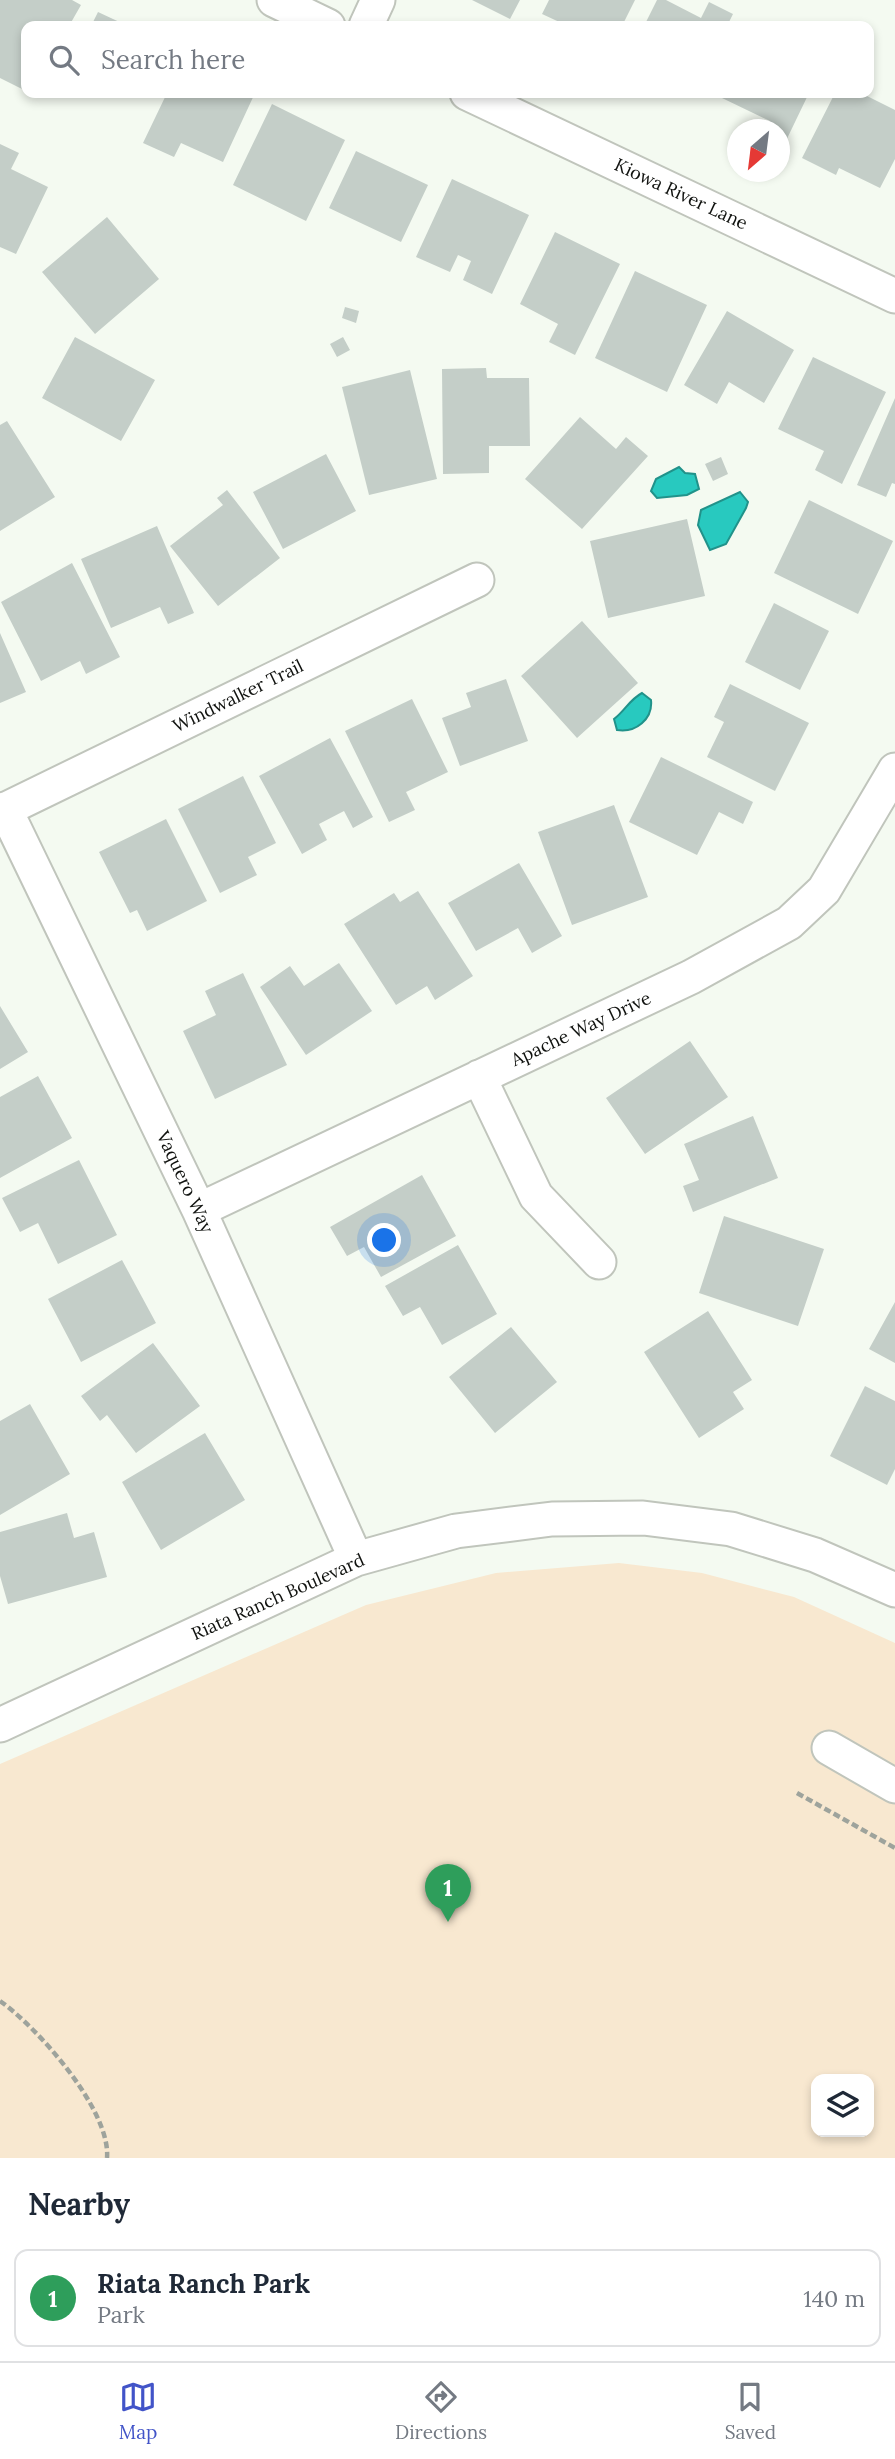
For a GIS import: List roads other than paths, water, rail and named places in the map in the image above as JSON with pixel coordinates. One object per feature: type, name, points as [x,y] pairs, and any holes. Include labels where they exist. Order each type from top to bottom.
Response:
[{"type":"street","points":[[274,0],[318,21]]},
{"type":"street","points":[[368,21],[378,0]]},
{"type":"street","name":"Kiowa River Lane","points":[[478,98],[895,296]]},
{"type":"street","name":"Windwalker Trail","points":[[3,810],[477,580]]},
{"type":"street","name":"Apache Way Drive","points":[[200,1210],[691,977],[789,923],[824,890],[895,770]]},
{"type":"street","name":"Vaquero Way","points":[[3,810],[200,1210],[356,1559]]},
{"type":"street","points":[[479,1077],[536,1196],[599,1262]]},
{"type":"street","name":"Riata Ranch Boulevard","points":[[0,1725],[356,1559],[456,1531],[552,1518],[643,1518],[731,1529],[815,1555],[895,1590]]},
{"type":"street","points":[[829,1748],[895,1786]]},
{"type":"water","points":[[679,467],[685,473],[695,474],[699,489],[687,495],[657,498],[651,491],[656,479]]},
{"type":"water","points":[[740,492],[748,502],[746,508],[726,544],[710,550],[698,525],[701,510]]},
{"type":"water","points":[[642,693],[651,700],[646,719],[637,727],[617,730],[614,719]]},
{"type":"place","name":"Riata Ranch Park","points":[[448,1922]]}]
